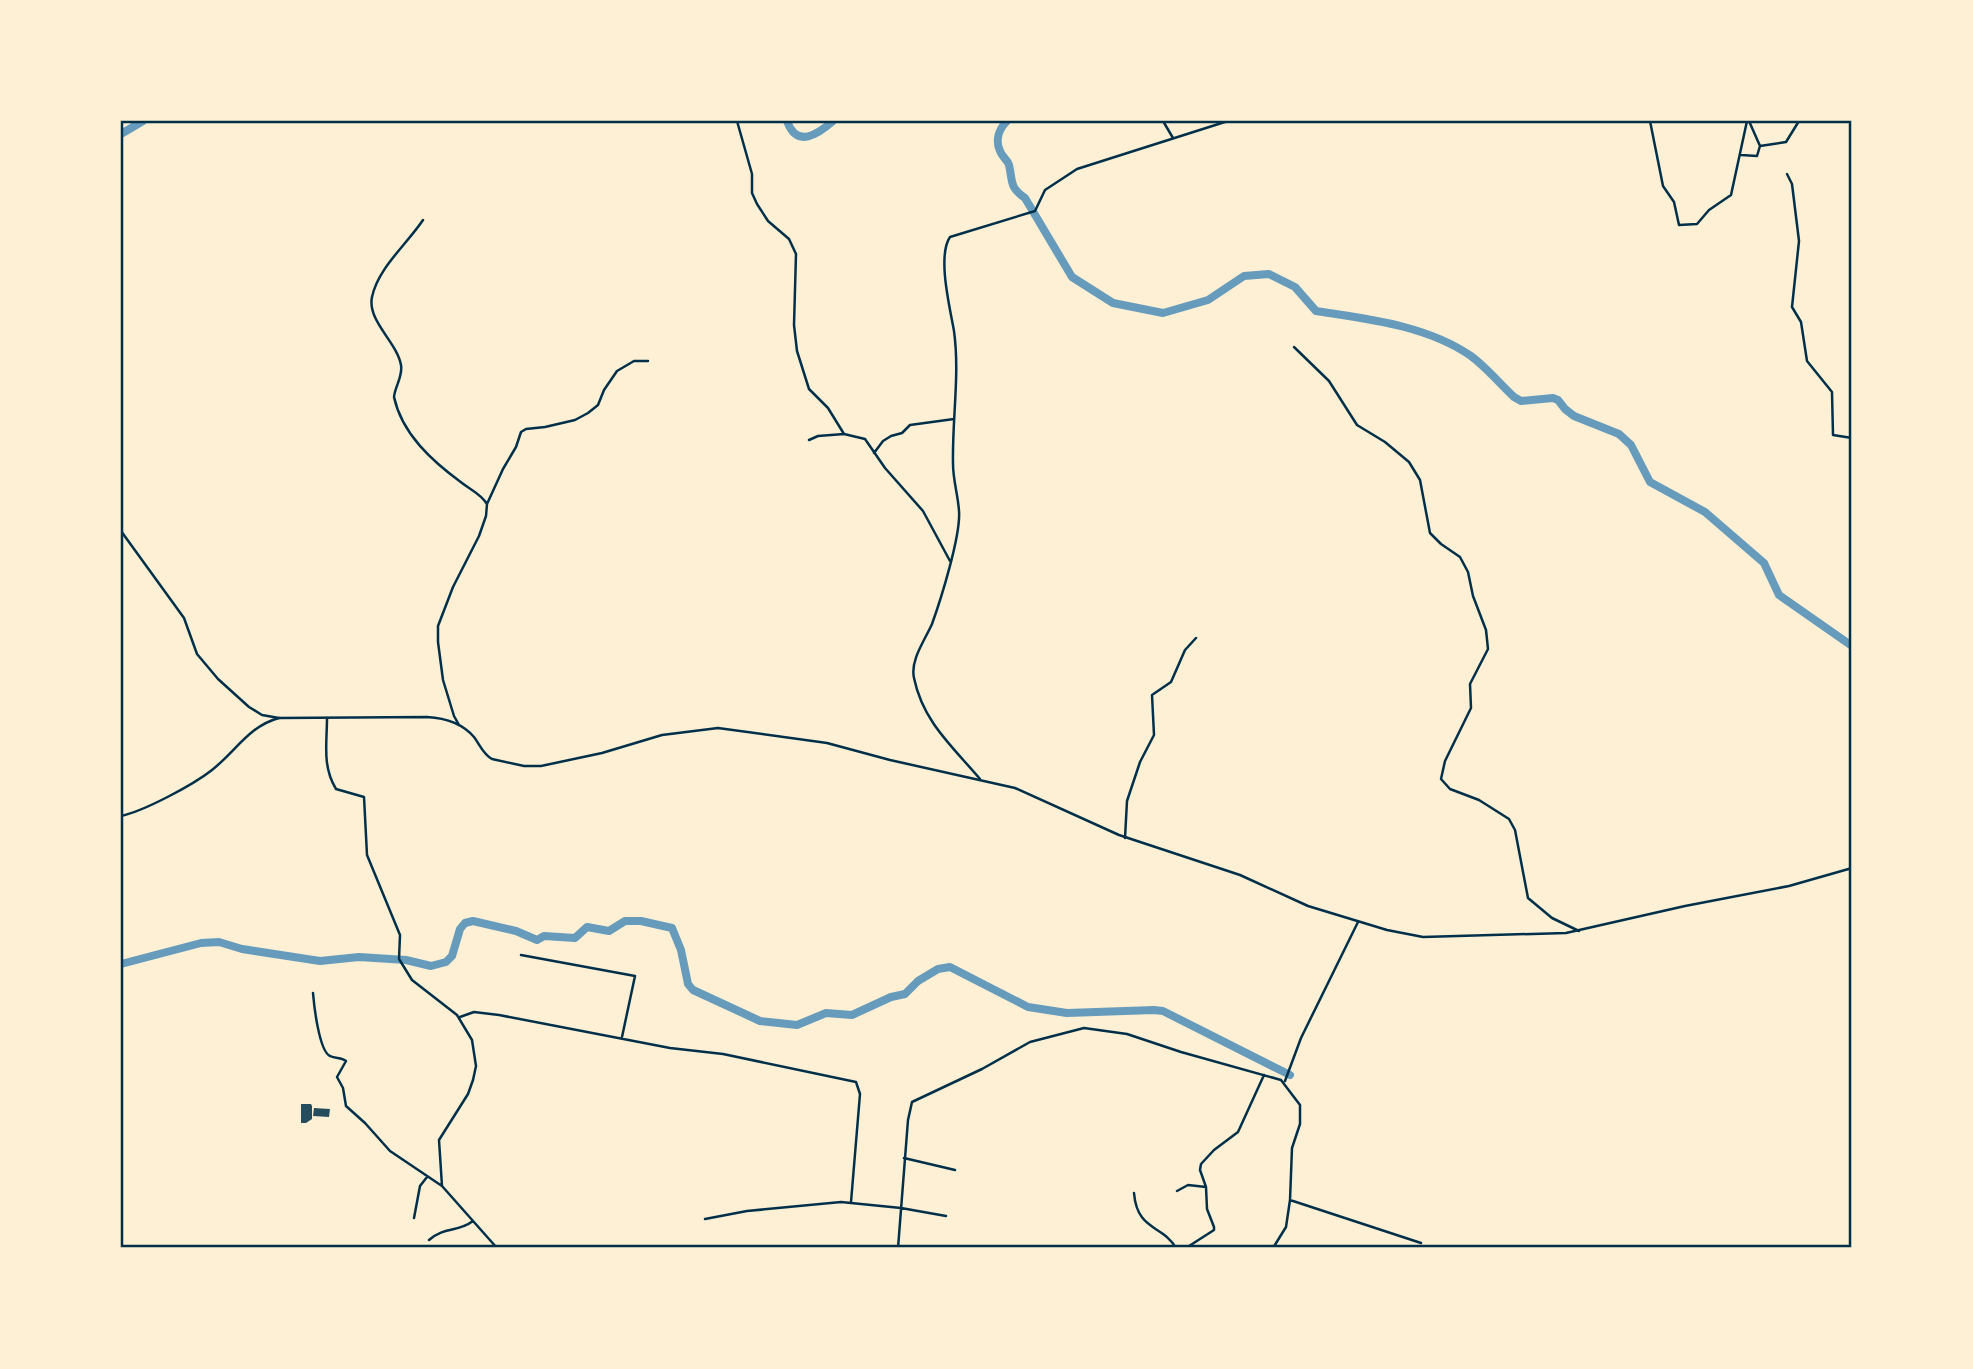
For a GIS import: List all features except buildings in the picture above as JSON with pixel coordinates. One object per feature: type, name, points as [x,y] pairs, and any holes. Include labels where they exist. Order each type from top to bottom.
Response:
[{"type":"street","points":[[737,121],[752,174],[752,193],[768,221],[789,239],[796,254],[794,325],[797,351],[809,389],[828,408],[844,434]]},
{"type":"street","points":[[1163,121],[1173,138]]},
{"type":"street","points":[[980,779],[932,725],[914,678],[914,665],[932,624],[960,514],[954,485],[956,382],[954,333],[946,281],[948,240],[1002,219],[1035,211],[1044,192],[1077,169],[1228,121]]},
{"type":"street","points":[[1650,121],[1663,186],[1674,202],[1679,225],[1698,224],[1709,210],[1730,197],[1748,121]]},
{"type":"street","points":[[1741,155],[1756,158],[1760,146],[1748,121]]},
{"type":"street","points":[[1760,146],[1786,142],[1799,121]]},
{"type":"street","points":[[1787,174],[1792,184],[1799,241],[1792,307],[1801,322],[1807,361],[1832,392],[1833,435],[1852,438]]},
{"type":"street","points":[[423,220],[388,265],[374,290],[372,304],[377,320],[399,359],[401,376],[394,397],[410,434],[444,469],[487,504]]},
{"type":"street","points":[[1293,347],[1328,382],[1357,425],[1385,442],[1409,462],[1420,480],[1430,533],[1440,544],[1461,557],[1466,567],[1473,596],[1486,630],[1488,649],[1470,684],[1471,708],[1445,761],[1441,779],[1450,789],[1479,800],[1509,819],[1515,830],[1528,898],[1552,918],[1579,930]]},
{"type":"street","points":[[459,725],[443,680],[438,626],[453,587],[479,536],[487,504],[521,432],[575,420],[589,413],[598,405],[617,370],[634,361],[648,361]]},
{"type":"street","points":[[874,453],[883,441],[902,433],[910,425],[954,419]]},
{"type":"street","points":[[809,440],[818,436],[844,434],[864,438],[923,511],[950,561]]},
{"type":"street","points":[[121,531],[184,618],[197,654],[218,679],[262,715],[279,718],[427,717],[451,721],[473,736],[487,756],[499,762],[524,766],[563,762],[662,735],[724,728],[827,743],[1022,791],[1125,838],[1205,862],[1263,884],[1308,906],[1358,922],[1423,937],[1550,935],[1789,886],[1852,868]]},
{"type":"street","points":[[1125,838],[1127,801],[1140,762],[1154,735],[1152,695],[1171,682],[1185,650],[1196,638]]},
{"type":"street","points":[[122,817],[191,785],[212,771],[257,727],[279,718]]},
{"type":"street","points":[[327,718],[325,751],[329,772],[337,789],[364,797],[367,855],[400,935],[399,960],[412,980],[459,1018],[472,1040],[476,1066],[468,1094],[439,1140],[442,1186]]},
{"type":"street","points":[[1285,1082],[1301,1038],[1358,922]]},
{"type":"street","points":[[521,955],[635,976],[622,1037]]},
{"type":"street","points":[[313,993],[318,1026],[326,1051],[330,1056],[346,1061],[337,1077],[343,1088],[346,1106],[390,1151],[442,1186],[497,1248]]},
{"type":"street","points":[[459,1018],[474,1012],[487,1013],[670,1048],[723,1054],[856,1082],[860,1094],[851,1202]]},
{"type":"street","points":[[898,1248],[909,1108],[915,1099],[982,1069],[1030,1042],[1082,1028],[1127,1034],[1285,1082],[1300,1105],[1300,1127],[1292,1151],[1286,1227],[1273,1248]]},
{"type":"street","points":[[1186,1248],[1214,1230],[1207,1208],[1201,1164],[1238,1132],[1265,1074]]},
{"type":"street","points":[[904,1158],[955,1170]]},
{"type":"street","points":[[414,1218],[421,1186],[427,1177]]},
{"type":"street","points":[[1177,1191],[1185,1186],[1206,1187]]},
{"type":"street","points":[[1134,1193],[1136,1208],[1141,1216],[1151,1228],[1169,1239],[1176,1248]]},
{"type":"street","points":[[1290,1200],[1421,1243]]},
{"type":"street","points":[[705,1219],[851,1202],[946,1216]]},
{"type":"street","points":[[429,1240],[442,1230],[460,1229],[473,1221]]},
{"type":"waterway","points":[[121,134],[143,121]]},
{"type":"waterway","points":[[787,121],[791,130],[802,137],[814,134],[833,121]]},
{"type":"waterway","points":[[1007,121],[1000,131],[998,143],[1009,165],[1014,187],[1025,198],[1072,277],[1113,303],[1163,313],[1208,300],[1244,276],[1269,274],[1295,287],[1316,311],[1396,325],[1454,345],[1477,360],[1521,401],[1553,398],[1574,416],[1619,434],[1631,445],[1650,482],[1705,512],[1764,563],[1779,595],[1852,646]]},
{"type":"waterway","points":[[121,964],[201,943],[219,942],[242,949],[320,961],[359,957],[406,960],[431,966],[446,962],[452,956],[460,929],[465,923],[473,921],[516,931],[537,940],[544,936],[575,938],[587,927],[609,931],[625,921],[641,921],[672,928],[681,950],[688,984],[693,990],[760,1021],[797,1025],[826,1013],[852,1015],[891,997],[905,994],[918,981],[938,969],[950,967],[1028,1007],[1067,1013],[1163,1011],[1290,1075]]}]
